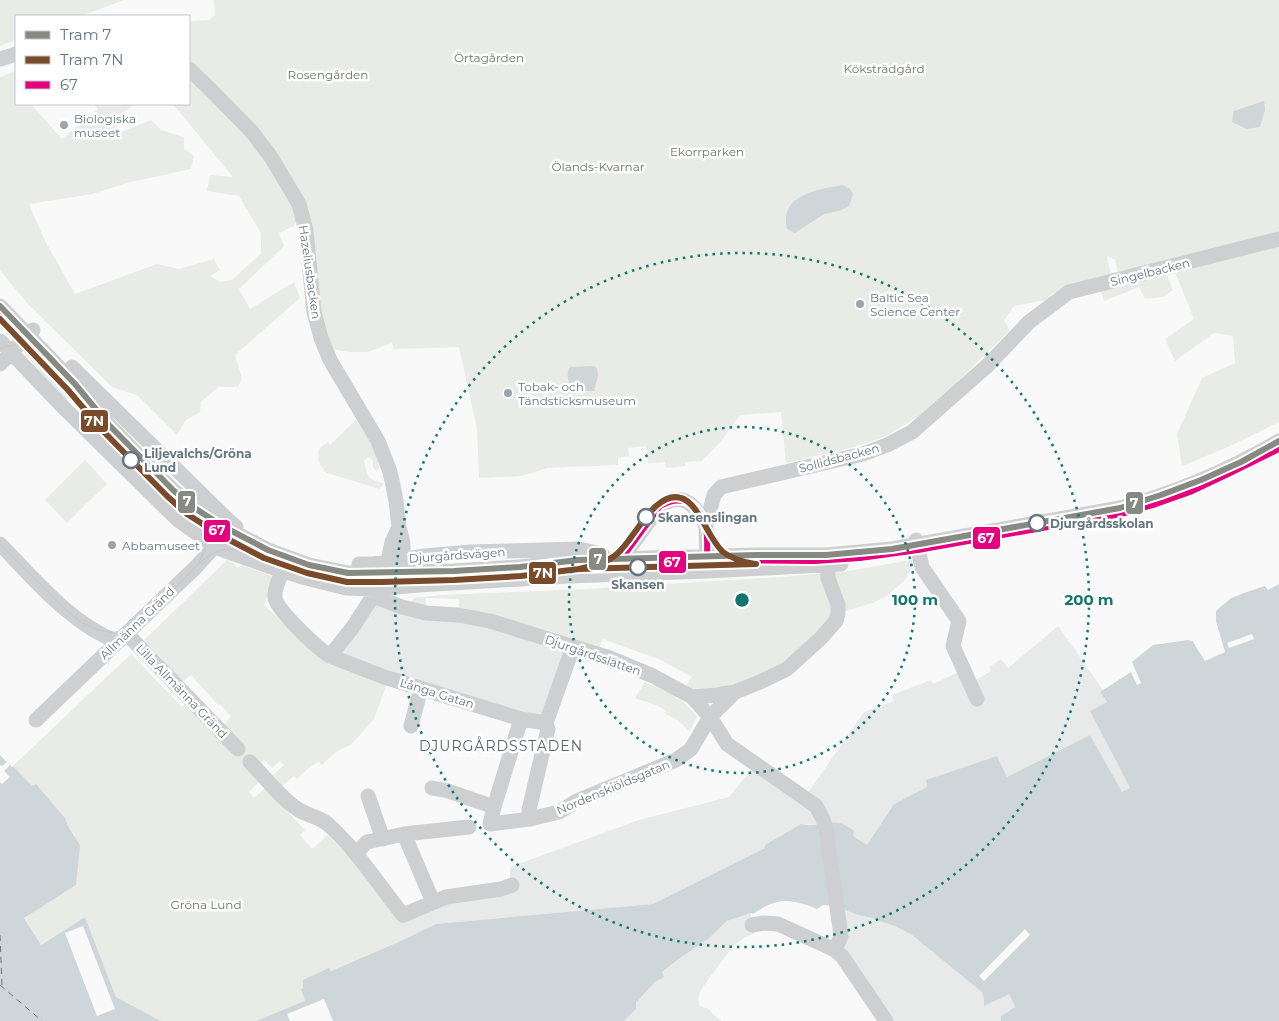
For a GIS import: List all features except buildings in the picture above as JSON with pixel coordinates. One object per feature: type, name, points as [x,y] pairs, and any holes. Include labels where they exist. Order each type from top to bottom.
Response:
[{"type":"street","points":[[0,59],[15,54]]},
{"type":"street","name":"Hazeliusbacken","points":[[190,70],[252,132],[271,157],[299,204],[306,231],[314,312],[321,338],[330,360],[378,441],[392,480],[403,542],[387,577]]},
{"type":"street","name":"Singelbacken","points":[[1029,322],[1069,292],[1279,240]]},
{"type":"street","name":"Djurgårdsvägen","points":[[0,295],[69,387],[106,429],[174,496],[202,520],[283,571],[346,588],[387,577],[425,556],[470,552],[579,549],[621,556],[707,560],[827,558],[868,562],[878,556],[964,532],[1000,530],[1120,508],[1153,499],[1237,464],[1279,441]]},
{"type":"street","name":"Djurgårdsvägen","points":[[0,306],[192,484],[222,531]]},
{"type":"street","name":"Djurgårdsvägen","points":[[0,313],[28,334]]},
{"type":"street","name":"Sollidsbacken","points":[[707,560],[706,526],[714,495],[721,487],[863,454],[887,445],[912,432],[987,366],[1029,322]]},
{"type":"street","points":[[0,364],[5,347],[28,334]]},
{"type":"street","name":"Djurgårdsvägen","points":[[5,347],[178,520],[222,531],[238,528],[261,541],[293,554],[349,564],[373,564],[387,577],[568,576],[707,560]]},
{"type":"street","name":"Djurgårdsvägen","points":[[827,558],[870,547],[917,545],[1138,510],[1202,486],[1279,449]]},
{"type":"street","points":[[621,556],[666,501],[674,499],[683,500],[692,505],[700,513],[706,526]]},
{"type":"street","name":"Allmänna Gränd","points":[[36,720],[196,567],[222,531]]},
{"type":"street","points":[[0,544],[74,617],[99,634],[122,638]]},
{"type":"street","points":[[917,545],[922,567],[960,621],[953,646],[977,699]]},
{"type":"street","points":[[692,697],[735,692],[760,682],[787,669],[821,638],[836,621],[838,614],[838,605],[828,578],[827,558]]},
{"type":"street","name":"Långa Gatan","points":[[283,571],[276,590],[275,600],[291,621],[321,651],[384,677],[521,718],[546,722]]},
{"type":"street","points":[[330,656],[353,627],[387,577]]},
{"type":"street","name":"Djurgårdsslätten","points":[[387,577],[402,607],[426,613],[458,615],[490,621],[610,658],[653,676],[692,697]]},
{"type":"street","name":"Lilla Allmänna Gränd","points":[[122,638],[238,749]]},
{"type":"street","points":[[530,818],[529,810],[548,729],[546,722],[573,647]]},
{"type":"street","points":[[411,726],[421,688]]},
{"type":"street","name":"Nordenskiöldsgatan","points":[[494,806],[490,824],[558,812],[577,801],[676,760],[691,749],[710,717],[735,692]]},
{"type":"street","points":[[692,697],[710,717],[728,744],[816,806],[826,830],[839,920],[840,936],[835,950]]},
{"type":"street","points":[[432,788],[448,791],[494,806],[521,718]]},
{"type":"street","points":[[250,762],[299,810],[328,824],[356,853],[402,915],[446,897],[501,890],[512,885]]},
{"type":"street","points":[[368,796],[383,839]]},
{"type":"street","points":[[356,853],[366,842],[404,834],[470,827]]},
{"type":"street","points":[[404,834],[434,902]]},
{"type":"street","points":[[752,925],[764,923],[778,924],[835,950],[842,956],[886,1021]]},
{"type":"shaded area","points":[[1264,101],[1265,110],[1260,127],[1247,129],[1232,122],[1234,111]]},
{"type":"shaded area","points":[[843,185],[850,189],[853,194],[849,206],[842,210],[824,214],[795,233],[787,229],[786,217],[794,201],[812,192]]},
{"type":"shaded area","points":[[594,366],[597,368],[598,376],[594,391],[573,391],[568,376],[570,367]]},
{"type":"shaded area","points":[[1279,584],[1279,1021],[1001,1021],[1001,1016],[1015,1007],[1009,994],[984,1006],[982,992],[912,935],[876,919],[833,906],[823,905],[817,909],[785,901],[771,904],[753,914],[727,921],[708,939],[662,972],[664,977],[655,982],[636,1003],[636,1009],[624,1021],[256,1021],[305,1001],[301,989],[303,988],[303,980],[329,968],[331,971],[436,924],[653,904],[765,848],[765,845],[801,824],[843,824],[854,831],[853,836],[867,845],[894,804],[927,787],[926,780],[997,756],[1007,777],[1090,735],[1122,792],[1130,788],[1090,711],[1107,702],[1100,692],[1131,672],[1137,685],[1141,683],[1132,662],[1153,645],[1193,641],[1205,661],[1225,652],[1216,621],[1216,611],[1231,598],[1265,586],[1268,590]]},
{"type":"shaded area","points":[[372,598],[575,646],[551,725],[331,655]]},
{"type":"shaded area","points":[[1058,626],[1103,690],[1100,692],[1107,702],[1090,711],[1130,788],[1122,793],[1090,735],[1007,777],[997,756],[926,780],[927,787],[894,804],[867,845],[832,823],[807,825],[653,904],[436,924],[403,940],[389,915],[510,881],[510,867],[639,820],[729,797],[753,767],[803,800],[864,712],[894,701],[892,695],[931,680],[933,684],[959,672],[976,680],[991,671],[989,667],[1001,659],[1008,668]]},
{"type":"shaded area","points":[[0,755],[32,786],[36,784],[65,818],[80,845],[76,885],[24,918],[41,945],[85,917],[116,997],[161,1021],[0,1021]]},
{"type":"shaded area","points":[[842,910],[876,919],[912,935],[970,981],[982,992],[984,999],[1009,994],[1015,1007],[1001,1016],[1001,1021],[882,1021],[844,962],[846,935]]},
{"type":"shaded area","points":[[751,913],[754,933],[734,945],[707,981],[698,999],[699,1005],[708,1008],[722,1021],[624,1021],[635,1009],[636,1003],[655,982],[663,977],[662,972],[708,939],[727,921]]},
{"type":"green space","points":[[0,0],[124,0],[84,15],[15,15],[15,40],[0,46]]},
{"type":"green space","points":[[214,0],[1279,0],[1279,422],[1228,447],[1182,466],[1177,434],[1202,378],[1235,363],[1233,336],[1214,333],[1175,361],[1165,339],[1194,319],[1175,272],[1167,274],[1173,290],[1163,297],[1145,299],[1139,287],[1104,301],[1100,289],[1118,272],[1115,260],[1108,256],[1111,274],[1063,289],[1052,294],[1046,300],[1014,306],[1004,321],[1009,330],[1007,333],[959,380],[917,417],[884,437],[854,447],[786,463],[781,412],[740,415],[721,441],[702,461],[685,462],[685,466],[666,468],[665,462],[648,463],[646,446],[628,448],[629,456],[618,458],[618,465],[547,468],[522,476],[479,478],[477,429],[459,347],[394,349],[392,343],[368,352],[349,352],[332,349],[317,300],[303,202],[294,226],[279,233],[284,246],[239,289],[250,309],[294,282],[300,298],[235,355],[242,378],[238,387],[218,387],[201,402],[200,412],[185,421],[177,435],[137,395],[112,387],[27,303],[0,270],[0,77],[15,71],[15,105],[32,105],[62,139],[98,109],[95,105],[134,105],[115,118],[119,133],[151,120],[161,130],[184,137],[184,149],[194,156],[191,169],[127,183],[92,194],[29,204],[44,239],[75,294],[157,264],[179,269],[214,259],[220,270],[210,276],[220,282],[232,280],[261,253],[261,233],[239,196],[207,191],[210,175],[233,177],[174,105],[190,105],[190,21],[209,20],[215,15]]},
{"type":"green space","points":[[25,348],[28,348],[71,395],[65,402],[25,354],[23,351]]},
{"type":"green space","points":[[356,420],[377,456],[379,470],[376,471],[373,467],[373,461],[369,457],[364,460],[369,476],[374,480],[384,483],[380,489],[327,473],[319,461],[318,454],[321,447],[328,442],[330,445]]},
{"type":"green space","points":[[85,460],[107,484],[67,523],[45,500]]},
{"type":"green space","name":"Gröna Lund","points":[[228,559],[238,568],[242,565],[276,578],[264,605],[319,657],[387,683],[374,719],[352,744],[336,752],[322,765],[319,762],[311,766],[297,779],[294,776],[282,786],[273,775],[284,765],[280,761],[272,768],[264,760],[261,763],[259,782],[249,792],[254,798],[265,788],[305,830],[300,835],[312,849],[328,835],[357,865],[394,913],[389,915],[403,940],[330,971],[329,968],[301,989],[307,1006],[282,1011],[256,1021],[161,1021],[116,997],[85,917],[40,945],[24,917],[76,885],[76,836],[68,826],[65,818],[35,784],[32,787],[13,766],[131,654],[182,707],[186,704],[224,725],[231,716],[220,704],[218,705],[191,675],[182,682],[144,640]]},
{"type":"green space","points":[[916,559],[905,580],[885,597],[846,611],[832,620],[780,667],[735,687],[696,692],[686,686],[692,677],[661,660],[603,639],[599,648],[530,626],[459,610],[459,599],[426,598],[426,607],[410,603],[414,598],[441,595],[585,589],[781,577],[849,571]]},
{"type":"green space","points":[[645,682],[674,696],[692,710],[697,717],[689,731],[679,721],[664,713],[666,711],[635,698]]},
{"type":"pier","points":[[1252,634],[1254,639],[1229,648],[1227,643]]},
{"type":"pier","points":[[7,762],[10,765],[4,771],[10,777],[2,784],[0,782],[0,765],[2,766]]},
{"type":"pier","points":[[83,926],[115,1009],[97,1016],[65,933]]},
{"type":"pier","points":[[1025,929],[1030,935],[984,981],[979,976]]},
{"type":"pier","points":[[324,999],[333,1021],[290,1021],[287,1014]]},
{"type":"ferry route","points":[[0,935],[2,985]]},
{"type":"ferry route","points":[[0,985],[42,1021]]},
{"type":"tram line","name":"7","points":[[0,306],[75,384],[109,425],[173,490],[193,507],[224,527],[268,550],[309,565],[348,573],[454,571],[520,567],[578,560],[826,555],[892,549],[1120,508],[1201,480],[1241,462],[1279,441]]},
{"type":"tram line","points":[[0,307],[2,329]]},
{"type":"tram line","name":"7N","points":[[0,319],[68,390],[103,431],[187,514],[220,535],[264,558],[307,573],[347,582],[382,582],[521,576],[579,569],[756,564]]},
{"type":"tram line","points":[[0,349],[21,344],[42,349]]},
{"type":"tram line","name":"7N","points":[[579,569],[600,564],[618,553],[654,508],[672,497],[681,498],[693,507],[723,552],[730,557],[755,564]]},
{"type":"tram line","points":[[193,507],[202,521],[206,534],[205,547],[199,562]]},
{"type":"tram line","points":[[682,562],[697,555],[710,540],[711,525],[709,516]]},
{"type":"tram line","points":[[0,544],[72,615],[88,626],[110,632],[125,630],[139,621],[210,555],[222,550],[232,549],[261,555]]},
{"type":"transit line","name":"67","points":[[0,313],[105,429],[174,496],[202,520],[222,534],[261,555],[286,565],[327,576],[379,579],[454,577],[521,574],[568,567],[707,560],[814,561],[860,558],[918,550],[1121,514],[1190,492],[1279,449]]},
{"type":"transit line","name":"67","points":[[590,560],[616,559],[625,554],[660,506],[676,501],[690,503],[704,520],[707,533],[707,560]]},
{"type":"place","name":"Biologiska museet","points":[[64,125]]},
{"type":"place","name":"Baltic Sea Science Center","points":[[860,304]]},
{"type":"place","name":"Tobak- och Tändsticksmuseum","points":[[508,393]]},
{"type":"place","name":"Liljevalchs/Gröna Lund","points":[[131,460]]},
{"type":"place","name":"Skansenslingan","points":[[646,517]]},
{"type":"place","name":"Djurgårdsskolan","points":[[1037,523]]},
{"type":"place","name":"Abbamuseet","points":[[112,545]]},
{"type":"place","name":"Skansen","points":[[638,567]]},
{"type":"district","name":"DJURGÅRDSSTADEN","points":[[501,746]]},
{"type":"park label","name":"Örtagården","points":[[489,57]]},
{"type":"park label","name":"Köksträdgård","points":[[884,68]]},
{"type":"park label","name":"Rosengården","points":[[328,74]]},
{"type":"park label","name":"Ekorrparken","points":[[707,151]]},
{"type":"park label","name":"Ölands-Kvarnar","points":[[598,166]]}]
